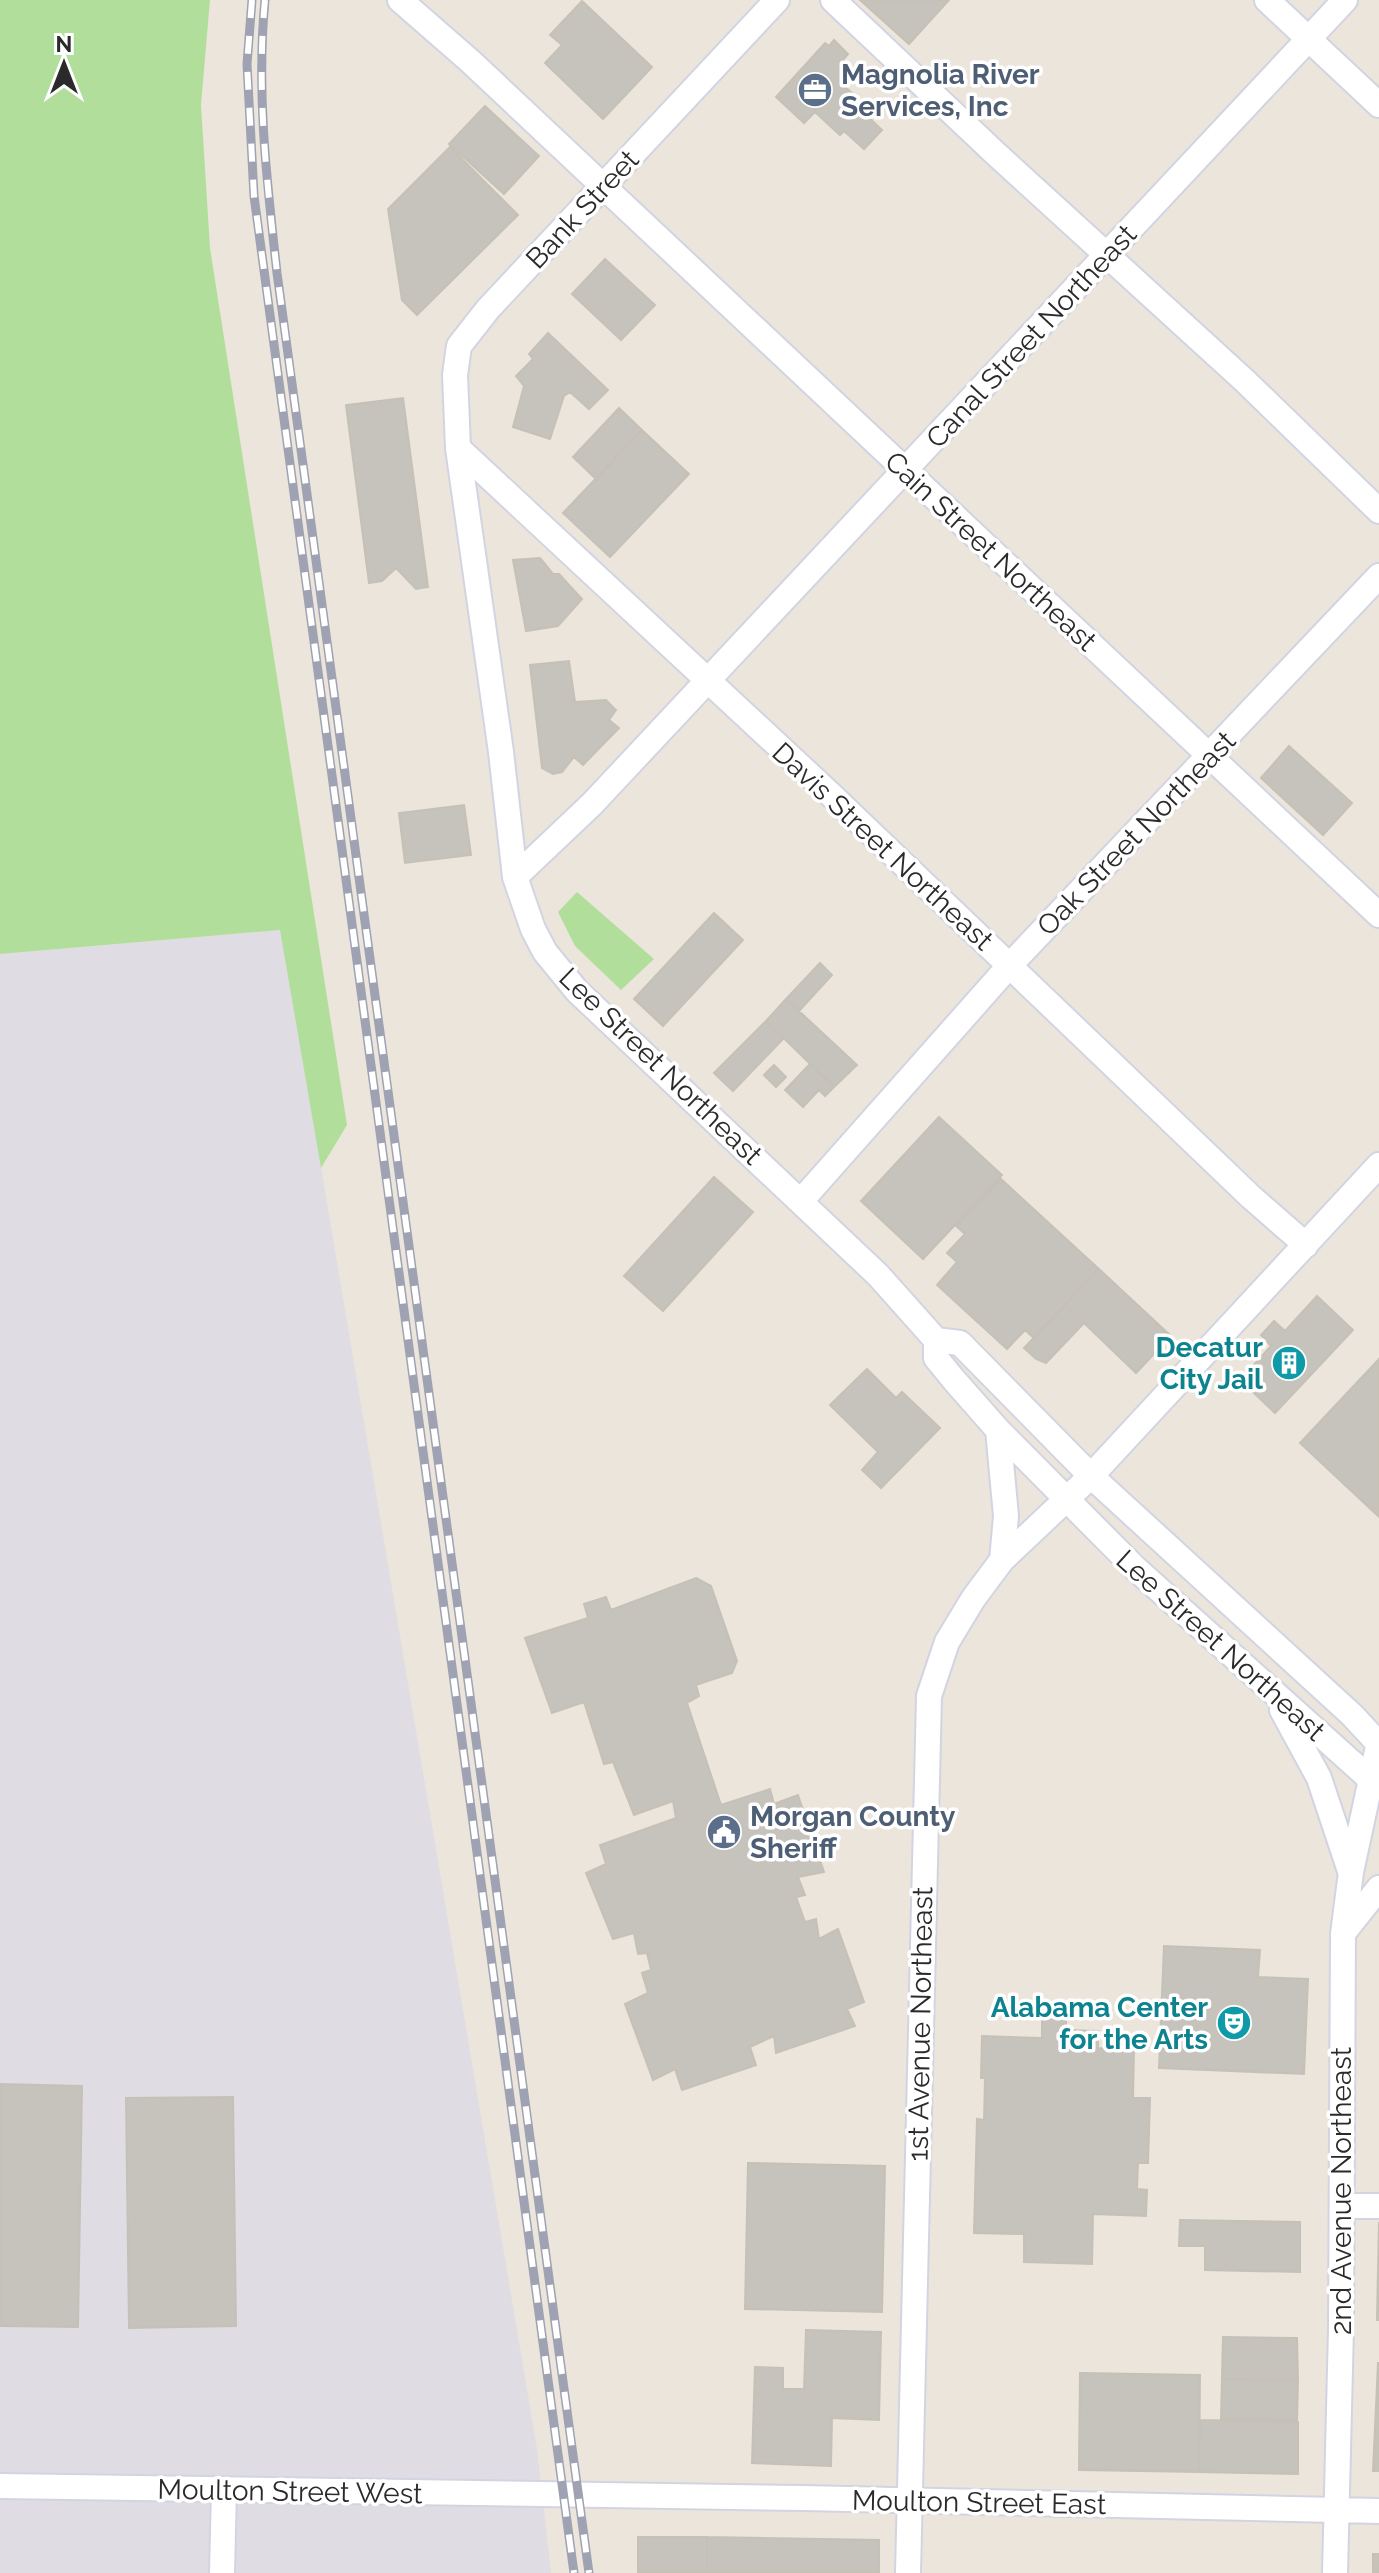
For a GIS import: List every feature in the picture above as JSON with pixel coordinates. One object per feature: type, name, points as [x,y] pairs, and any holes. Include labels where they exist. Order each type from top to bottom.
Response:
[{"type":"street","name":"Cain Street Northeast","points":[[400,0],[1379,915]]},
{"type":"street","name":"Bank Street","points":[[458,448],[455,375],[459,346],[488,309],[777,0]]},
{"type":"street","points":[[833,0],[1245,381],[1379,511]]},
{"type":"street","points":[[1267,0],[1379,105]]},
{"type":"street","name":"Canal Street Northeast","points":[[515,877],[592,804],[1345,0]]},
{"type":"street","name":"Davis Street Northeast","points":[[458,448],[1306,1245]]},
{"type":"street","name":"Lee Street Northeast","points":[[458,448],[501,752],[515,877],[533,929],[545,952],[577,991],[878,1275],[936,1340],[960,1343],[1091,1476],[1379,1743]]},
{"type":"street","name":"Oak Street Northeast","points":[[801,1201],[1010,965],[1379,576]]},
{"type":"street","points":[[1067,1499],[1379,1165]]},
{"type":"street","name":"Lee Street Northeast","points":[[936,1340],[936,1358],[998,1430],[1135,1568],[1374,1783]]},
{"type":"street","points":[[998,1430],[1006,1516],[1002,1560]]},
{"type":"street","name":"1st Avenue Northeast","points":[[908,2573],[929,1696],[947,1642],[973,1599],[1002,1560],[1067,1499]]},
{"type":"street","points":[[1273,1694],[1319,1778],[1351,1872]]},
{"type":"street","name":"2nd Avenue Northeast","points":[[1335,2573],[1342,2206],[1343,1934],[1351,1872],[1374,1783],[1379,1743]]},
{"type":"street","points":[[1343,1934],[1379,1888]]},
{"type":"street","points":[[1342,2206],[1379,2206]]},
{"type":"street","name":"Moulton Street West","points":[[0,2486],[579,2497]]},
{"type":"street","points":[[222,2573],[224,2490]]},
{"type":"street","name":"Moulton Street East","points":[[579,2497],[909,2500],[1379,2511]]},
{"type":"shaded area","points":[[281,930],[537,2449],[551,2573],[0,2573],[0,954]]},
{"type":"green space","points":[[0,0],[210,0],[201,105],[210,248],[347,1125],[321,1168],[280,930],[0,954]]},
{"type":"green space","points":[[577,892],[654,959],[621,990],[575,946],[558,912]]},
{"type":"building","points":[[860,0],[949,0],[909,44]]},
{"type":"building","points":[[582,1],[652,67],[603,119],[545,63],[562,45],[550,35]]},
{"type":"building","name":"Magnolia River Services, Inc","points":[[834,40],[848,54],[843,60],[854,70],[841,83],[865,105],[861,110],[882,130],[864,149],[844,131],[840,135],[815,112],[804,123],[776,97],[825,43],[829,46]]},
{"type":"building","points":[[485,106],[539,156],[504,194],[449,144]]},
{"type":"building","points":[[450,147],[518,215],[417,315],[402,300],[388,209]]},
{"type":"building","points":[[605,259],[655,305],[621,340],[572,294]]},
{"type":"building","points":[[548,333],[608,390],[589,409],[570,392],[564,396],[550,439],[513,427],[524,386],[516,376],[533,359],[529,354]]},
{"type":"building","points":[[403,398],[428,587],[416,589],[396,568],[382,581],[369,583],[346,405]]},
{"type":"building","points":[[619,408],[642,430],[596,479],[573,457]]},
{"type":"building","points":[[642,430],[689,474],[610,557],[563,513]]},
{"type":"building","points":[[540,558],[582,599],[558,626],[526,631],[513,560]]},
{"type":"building","points":[[569,661],[575,702],[606,700],[616,710],[609,720],[619,728],[583,765],[574,757],[562,772],[553,774],[542,768],[530,665]]},
{"type":"building","points":[[1289,746],[1352,803],[1323,835],[1261,778]]},
{"type":"building","points":[[464,805],[471,855],[405,863],[399,813]]},
{"type":"building","points":[[714,913],[743,940],[663,1026],[634,999]]},
{"type":"building","points":[[820,963],[832,975],[799,1011],[786,999]]},
{"type":"building","points":[[786,999],[857,1065],[834,1087],[766,1021]]},
{"type":"building","points":[[766,1021],[784,1038],[733,1091],[714,1073]]},
{"type":"building","points":[[810,1064],[834,1087],[825,1096],[819,1090],[803,1107],[785,1090]]},
{"type":"building","points":[[774,1065],[786,1077],[776,1087],[764,1075]]},
{"type":"building","points":[[939,1117],[1002,1175],[923,1259],[861,1201]]},
{"type":"building","points":[[714,1177],[753,1212],[663,1311],[624,1276]]},
{"type":"building","points":[[1001,1179],[1099,1269],[1034,1338],[1025,1330],[1007,1349],[937,1285],[957,1262],[947,1253],[965,1234],[956,1226]]},
{"type":"building","points":[[1099,1269],[1171,1336],[1136,1373],[1084,1323],[1046,1363],[1024,1348]]},
{"type":"building","name":"Decatur City Jail","points":[[1317,1296],[1353,1330],[1275,1413],[1240,1380],[1271,1346],[1261,1335],[1274,1321],[1285,1331]]},
{"type":"building","points":[[1379,1359],[1379,1517],[1300,1443]]},
{"type":"building","points":[[867,1369],[896,1398],[902,1392],[940,1428],[881,1488],[862,1470],[878,1452],[830,1405]]},
{"type":"building","name":"Morgan County Sheriff","points":[[696,1578],[711,1586],[737,1661],[732,1673],[696,1685],[699,1696],[687,1703],[721,1805],[770,1789],[774,1804],[798,1795],[824,1872],[798,1877],[805,1895],[796,1897],[805,1922],[816,1919],[819,1939],[838,1929],[864,2002],[847,2009],[855,2026],[776,2053],[774,2036],[750,2047],[756,2065],[682,2090],[675,2069],[653,2080],[625,2004],[648,1993],[642,1973],[651,1970],[647,1953],[638,1954],[634,1933],[613,1939],[586,1873],[606,1864],[600,1845],[676,1818],[673,1801],[634,1815],[613,1762],[604,1764],[584,1702],[552,1713],[525,1638],[588,1618],[584,1604],[606,1597],[611,1610]]},
{"type":"building","name":"Alabama Center for the Arts","points":[[1164,1946],[1260,1950],[1258,1977],[1308,1979],[1304,2074],[1159,2068]]},
{"type":"building","points":[[1042,2018],[1066,2019],[1066,2030],[1098,2031],[1098,2048],[1134,2049],[1133,2098],[1150,2098],[1148,2163],[1138,2163],[1137,2189],[1147,2190],[1146,2216],[1093,2214],[1092,2264],[1024,2262],[1024,2234],[974,2233],[977,2119],[984,2120],[982,2036],[1042,2038]]},
{"type":"building","points":[[0,2084],[82,2086],[78,2327],[0,2326]]},
{"type":"building","points":[[233,2097],[236,2326],[129,2328],[126,2098]]},
{"type":"building","points":[[748,2163],[885,2166],[882,2312],[745,2309]]},
{"type":"building","points":[[1180,2220],[1300,2222],[1300,2272],[1205,2270],[1205,2246],[1179,2246]]},
{"type":"building","points":[[1379,2222],[1379,2320],[1377,2320]]},
{"type":"building","points":[[806,2330],[881,2332],[879,2420],[832,2418],[831,2466],[752,2463],[755,2367],[783,2368],[783,2389],[804,2389]]},
{"type":"building","points":[[1223,2337],[1297,2338],[1298,2380],[1222,2379]]},
{"type":"building","points":[[1378,2363],[1379,2471],[1373,2471]]},
{"type":"building","points":[[1080,2373],[1200,2375],[1199,2472],[1079,2470]]},
{"type":"building","points":[[1222,2379],[1298,2380],[1297,2420],[1221,2419]]},
{"type":"building","points":[[1200,2420],[1298,2422],[1298,2474],[1199,2472]]},
{"type":"building","points":[[638,2537],[707,2537],[707,2573],[638,2573]]},
{"type":"building","points":[[707,2537],[879,2540],[879,2573],[707,2573]]},
{"type":"building","points":[[1373,2554],[1379,2554],[1379,2573],[1373,2573]]},
{"type":"railway","points":[[252,0],[247,64],[254,196],[574,2573]]},
{"type":"railway","points":[[265,0],[262,103],[277,273],[589,2573]]},
{"type":"place","name":"Magnolia River Services, Inc","points":[[815,90]]},
{"type":"place","name":"Decatur City Jail","points":[[1289,1363]]},
{"type":"place","name":"Morgan County Sheriff","points":[[724,1832]]},
{"type":"place","name":"Alabama Center for the Arts","points":[[1234,2023]]}]
